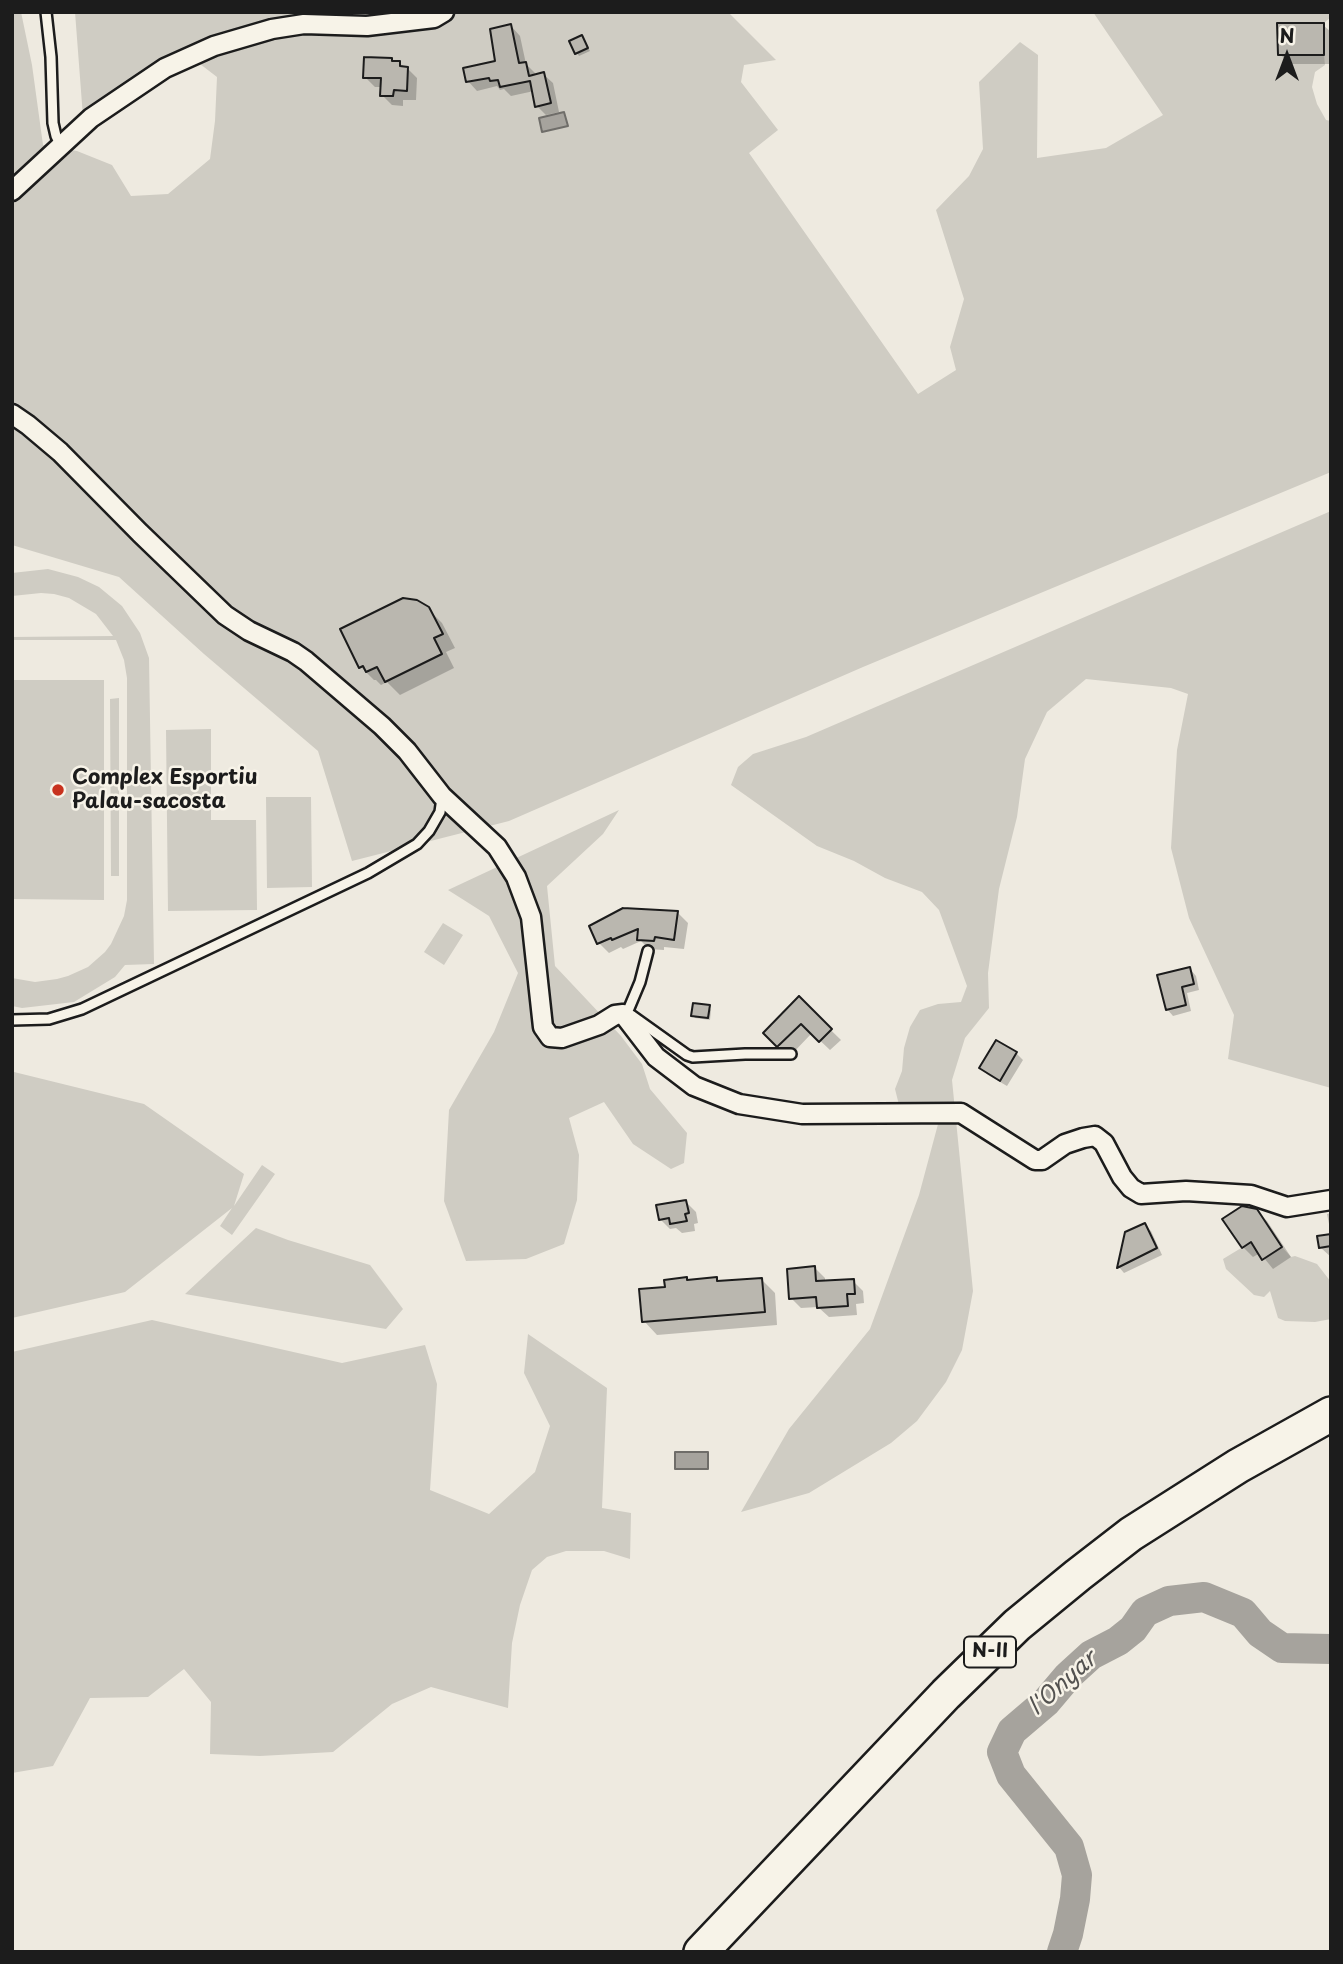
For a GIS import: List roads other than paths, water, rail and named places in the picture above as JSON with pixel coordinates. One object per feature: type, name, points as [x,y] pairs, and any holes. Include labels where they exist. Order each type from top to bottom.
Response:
[{"type":"highway","name":"N-II","points":[[701,1952],[946,1694],[1017,1625],[1131,1534],[1238,1466],[1331,1414]]},
{"type":"street","points":[[12,191],[92,118],[165,68],[215,46],[272,29],[304,24],[367,26],[434,18],[444,12]]},
{"type":"street","points":[[12,414],[60,452],[139,533],[225,615],[306,661],[382,726],[407,751],[442,796],[497,847],[516,877],[531,917],[543,1027],[550,1037],[562,1038],[599,1025],[615,1015],[625,1014],[656,1058],[694,1086],[739,1104],[802,1114],[961,1113],[1035,1160],[1042,1160],[1065,1144],[1095,1136],[1104,1143],[1126,1182],[1141,1194],[1186,1191],[1251,1195],[1286,1208],[1331,1200]]},
{"type":"lane","points":[[46,12],[52,67],[53,124],[61,146]]},
{"type":"lane","points":[[12,1020],[49,1019],[82,1009],[368,873],[417,845],[440,812],[442,796]]},
{"type":"lane","points":[[648,951],[640,982],[625,1014],[693,1057],[791,1054]]},
{"type":"waterway","name":"l'Onyar","points":[[1062,1952],[1075,1899],[1077,1875],[1069,1847],[1011,1775],[1002,1752],[1012,1731],[1046,1702],[1091,1655],[1118,1641],[1133,1629],[1145,1612],[1169,1601],[1204,1597],[1243,1613],[1260,1633],[1282,1648],[1331,1649]]},
{"type":"place","name":"Complex Esportiu Palau-sacosta","points":[[58,790]]}]
